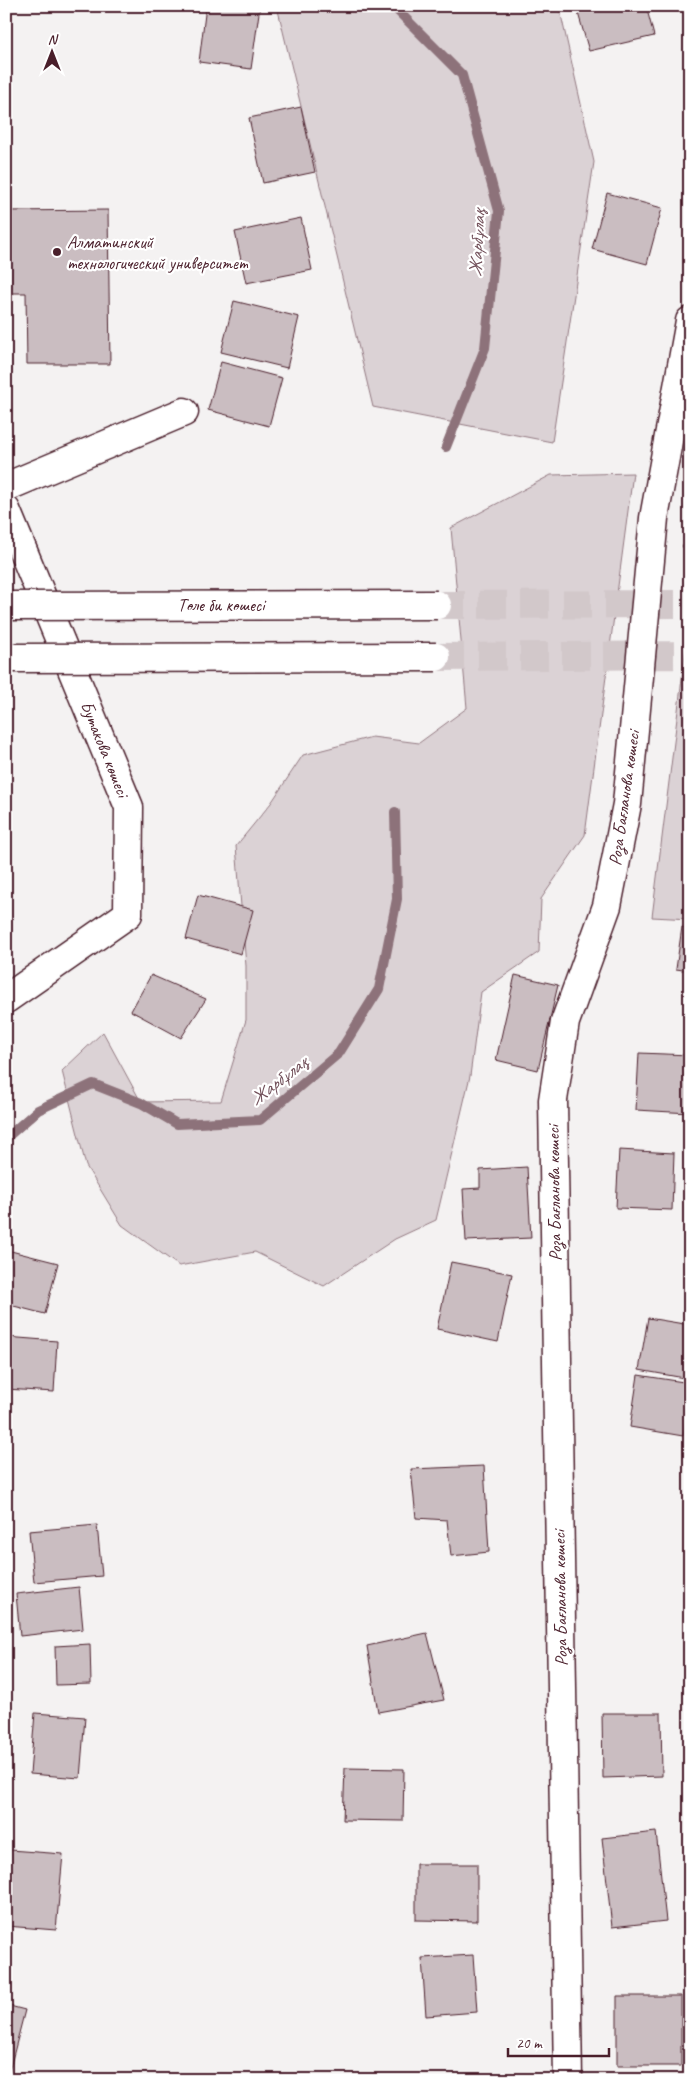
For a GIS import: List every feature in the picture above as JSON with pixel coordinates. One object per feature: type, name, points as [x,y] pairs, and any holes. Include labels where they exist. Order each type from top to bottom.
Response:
[{"type":"street","name":"Роза Бағланова көшесі","points":[[568,2080],[553,1100],[565,1022],[608,906],[627,804],[654,518],[690,321]]},
{"type":"street","points":[[6,487],[184,412]]},
{"type":"street","name":"Бутакова көшесі","points":[[6,510],[129,807],[128,914],[6,999]]},
{"type":"street","name":"Төле би көшесі","points":[[6,606],[437,605]]},
{"type":"street","points":[[6,658],[436,657]]},
{"type":"shaded area","points":[[277,6],[559,6],[594,162],[552,442],[373,407]]},
{"type":"shaded area","points":[[633,473],[585,835],[541,899],[539,952],[481,992],[470,1076],[436,1220],[395,1239],[324,1286],[255,1252],[179,1266],[122,1225],[86,1166],[62,1071],[103,1032],[141,1102],[221,1101],[246,1020],[246,966],[236,846],[271,803],[303,755],[372,737],[419,743],[467,708],[451,528],[551,475]]},
{"type":"shaded area","points":[[690,615],[690,919],[652,917]]},
{"type":"building","points":[[206,6],[260,6],[251,69],[199,62]]},
{"type":"building","points":[[576,6],[646,6],[654,36],[589,51]]},
{"type":"building","points":[[301,107],[315,172],[263,183],[249,118]]},
{"type":"building","points":[[607,193],[662,208],[647,264],[592,249]]},
{"type":"building","name":"Алматинский технологический университет","points":[[108,210],[110,364],[27,364],[26,293],[6,293],[6,211]]},
{"type":"building","points":[[301,218],[312,270],[246,283],[235,232]]},
{"type":"building","points":[[234,301],[299,317],[287,368],[221,352]]},
{"type":"building","points":[[221,362],[282,378],[269,426],[208,410]]},
{"type":"building","points":[[198,895],[253,910],[241,954],[186,939]]},
{"type":"building","points":[[682,927],[690,929],[690,971],[676,969]]},
{"type":"building","points":[[151,975],[206,999],[181,1038],[131,1011]]},
{"type":"building","points":[[515,975],[558,985],[538,1070],[496,1060]]},
{"type":"building","points":[[639,1053],[690,1055],[690,1113],[636,1110]]},
{"type":"building","points":[[619,1150],[674,1153],[672,1210],[616,1208]]},
{"type":"building","points":[[527,1167],[531,1238],[466,1241],[463,1189],[480,1188],[480,1170]]},
{"type":"building","points":[[7,1250],[58,1263],[45,1314],[6,1304]]},
{"type":"building","points":[[451,1262],[512,1274],[498,1342],[437,1329]]},
{"type":"building","points":[[648,1318],[690,1325],[690,1379],[639,1370]]},
{"type":"building","points":[[6,1337],[57,1341],[54,1392],[6,1389]]},
{"type":"building","points":[[638,1375],[690,1383],[690,1398],[683,1436],[630,1427]]},
{"type":"building","points":[[484,1466],[489,1552],[451,1556],[447,1520],[416,1518],[411,1469]]},
{"type":"building","points":[[97,1525],[102,1576],[34,1582],[29,1531]]},
{"type":"building","points":[[690,1582],[690,1608],[684,1607]]},
{"type":"building","points":[[79,1587],[83,1629],[20,1636],[16,1594]]},
{"type":"building","points":[[427,1633],[444,1700],[378,1712],[367,1646]]},
{"type":"building","points":[[90,1644],[91,1684],[56,1685],[55,1646]]},
{"type":"building","points":[[35,1713],[85,1717],[80,1778],[30,1774]]},
{"type":"building","points":[[602,1713],[661,1713],[662,1776],[603,1778]]},
{"type":"building","points":[[345,1768],[404,1769],[403,1821],[343,1820]]},
{"type":"building","points":[[656,1832],[666,1921],[612,1927],[602,1838]]},
{"type":"building","points":[[10,1850],[63,1854],[56,1930],[6,1926],[6,1893]]},
{"type":"building","points":[[416,1864],[477,1864],[477,1921],[416,1920]]},
{"type":"building","points":[[473,1955],[477,2012],[426,2016],[422,1958]]},
{"type":"building","points":[[617,1996],[681,1996],[681,2066],[617,2066]]},
{"type":"building","points":[[6,2005],[25,2010],[9,2072],[6,2072]]},
{"type":"waterway","name":"Жарбұлақ","points":[[393,6],[462,75],[499,211],[485,348],[446,447]]},
{"type":"waterway","name":"Жарбұлақ","points":[[6,1138],[38,1110],[93,1084],[141,1103],[177,1124],[260,1120],[339,1053],[379,989],[397,899],[395,812]]},
{"type":"tunnel","points":[[437,605],[690,604]]},
{"type":"tunnel","points":[[436,657],[690,655]]},
{"type":"place","name":"Алматинский технологический университет","points":[[57,252]]}]
